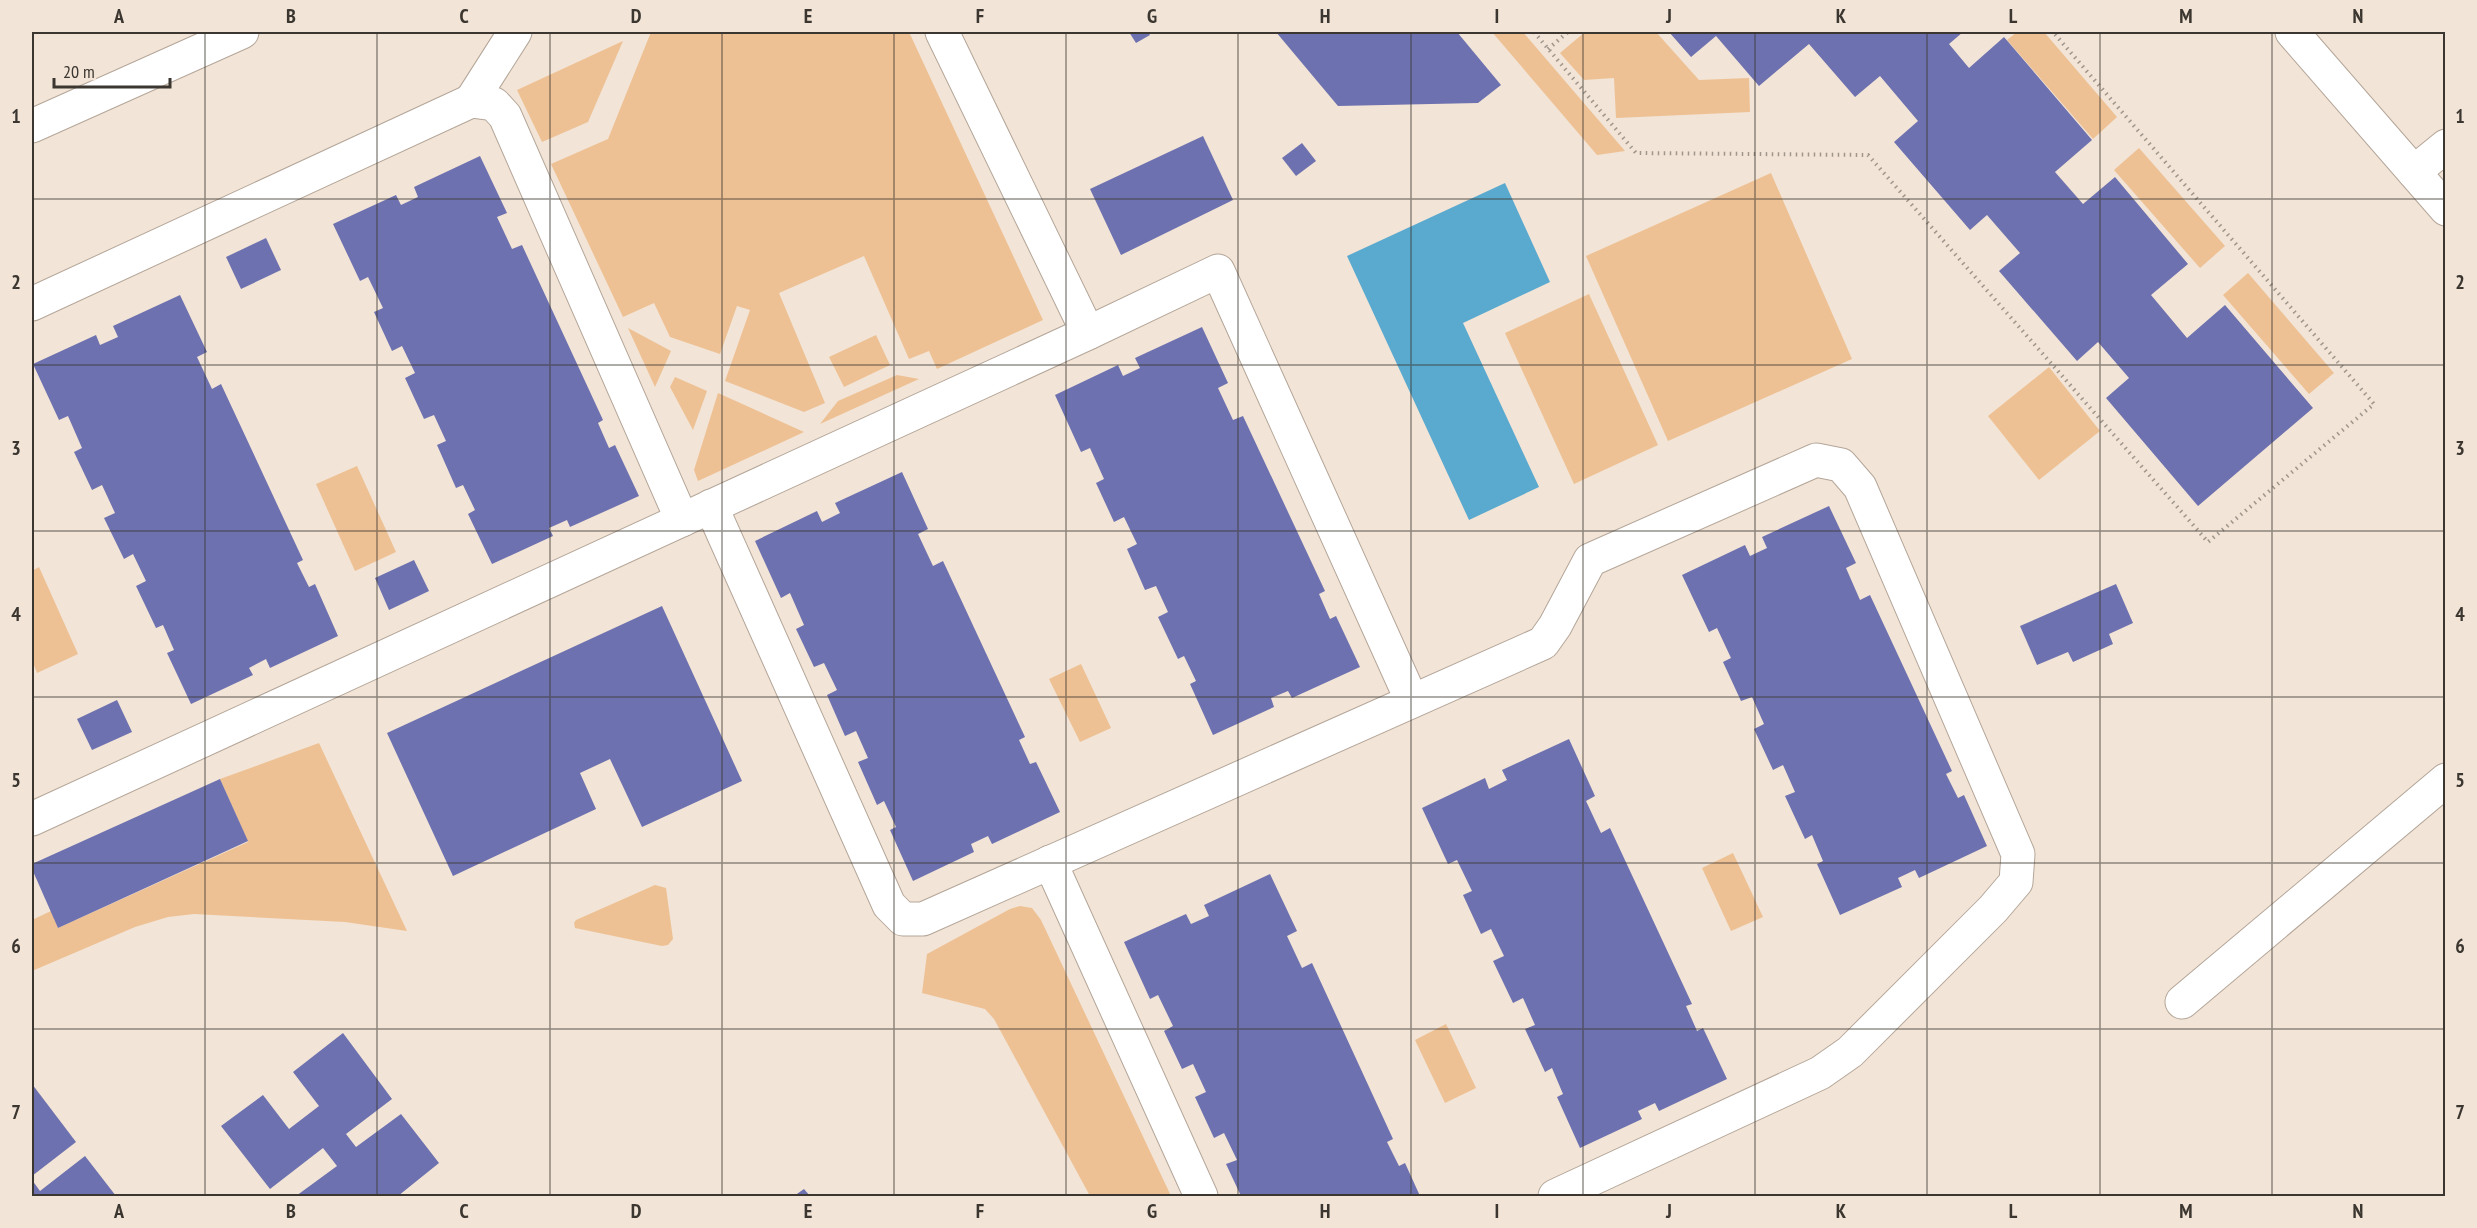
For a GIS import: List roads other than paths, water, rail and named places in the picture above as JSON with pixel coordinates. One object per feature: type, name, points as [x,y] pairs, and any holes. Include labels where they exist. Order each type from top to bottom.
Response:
[{"type":"street","points":[[32,126],[242,32]]},
{"type":"street","points":[[471,102],[514,32]]},
{"type":"street","points":[[942,32],[1088,333]]},
{"type":"street","points":[[2292,32],[2445,209]]},
{"type":"street","points":[[32,304],[471,102],[494,104],[505,116],[890,905],[903,918],[923,919],[1543,643],[1555,626],[1590,560],[1816,460],[1841,465],[1860,487],[2019,854],[2016,882],[1993,909],[1850,1052],[1820,1073],[1555,1197]]},
{"type":"street","points":[[2414,172],[2445,146]]},
{"type":"street","points":[[32,819],[1218,271],[1412,701]]},
{"type":"street","points":[[2182,1002],[2445,780]]},
{"type":"street","points":[[1050,862],[1201,1197]]},
{"type":"water","points":[[1505,183],[1550,282],[1463,323],[1539,487],[1469,520],[1347,256]]}]
